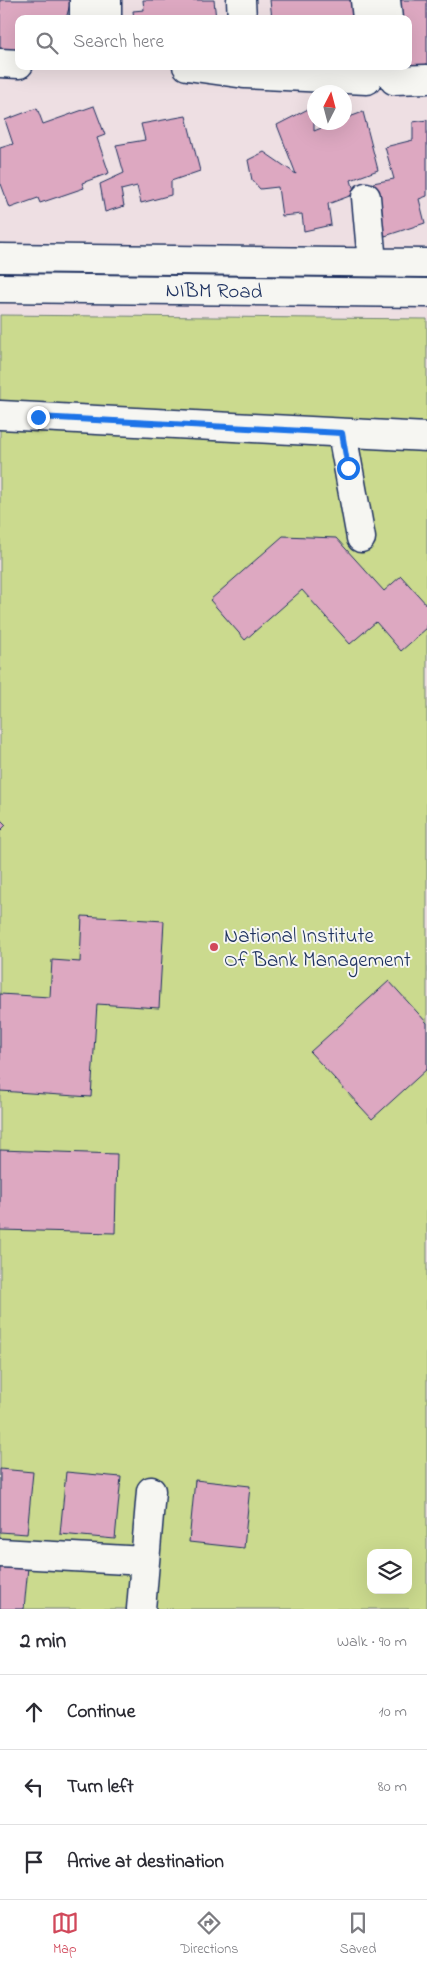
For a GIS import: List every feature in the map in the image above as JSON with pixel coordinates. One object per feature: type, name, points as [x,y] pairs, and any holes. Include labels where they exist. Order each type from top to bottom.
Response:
[{"type":"street","points":[[84,0],[84,15]]},
{"type":"street","points":[[107,0],[107,15]]},
{"type":"street","points":[[241,0],[242,15]]},
{"type":"street","points":[[365,0],[367,15]]},
{"type":"street","points":[[386,0],[388,15]]},
{"type":"street","points":[[0,63],[15,64]]},
{"type":"street","points":[[245,70],[367,80],[370,70]]},
{"type":"street","points":[[393,70],[394,80],[427,79]]},
{"type":"street","points":[[366,197],[372,262]]},
{"type":"street","name":"NIBM Road","points":[[0,258],[427,263]]},
{"type":"street","name":"NIBM Road","points":[[0,288],[427,293]]},
{"type":"street","points":[[0,415],[427,437]]},
{"type":"street","points":[[342,433],[361,538]]},
{"type":"street","points":[[141,1609],[151,1491]]},
{"type":"street","points":[[0,1552],[145,1560]]},
{"type":"green space","name":"National Institute Of Bank Management","points":[[0,315],[427,319],[427,1609],[0,1609]]},
{"type":"building","points":[[0,0],[71,0],[67,15],[15,15],[15,51],[0,50]]},
{"type":"building","points":[[143,0],[214,0],[216,15],[134,15],[133,11],[144,10]]},
{"type":"building","points":[[270,0],[352,0],[353,15],[272,15]]},
{"type":"building","points":[[398,0],[427,0],[427,70],[412,67],[412,15],[399,15]]},
{"type":"building","points":[[94,106],[105,135],[97,138],[109,173],[82,183],[84,188],[40,203],[38,198],[10,208],[0,184],[0,148],[13,144],[5,120],[37,108],[43,124]]},
{"type":"building","points":[[307,110],[307,130],[352,130],[352,116],[363,112],[378,170],[351,180],[355,194],[328,204],[331,225],[304,231],[302,214],[282,216],[278,187],[260,189],[252,180],[248,160],[264,152],[296,174],[277,125]]},
{"type":"building","points":[[186,116],[200,171],[171,181],[171,195],[141,203],[137,186],[121,190],[124,206],[105,212],[100,184],[124,173],[116,145],[145,140],[141,124]]},
{"type":"building","points":[[427,120],[427,196],[419,199],[425,223],[385,236],[373,183],[394,179],[385,147],[413,140],[413,122]]},
{"type":"building","points":[[283,536],[336,538],[384,591],[401,576],[427,605],[427,628],[401,651],[376,622],[350,644],[302,590],[245,640],[210,600]]},
{"type":"building","points":[[0,819],[6,825],[0,831]]},
{"type":"building","points":[[82,916],[164,921],[159,1008],[97,1004],[91,1097],[0,1091],[0,994],[50,997],[52,960],[80,962]]},
{"type":"building","points":[[389,981],[427,1023],[427,1069],[372,1119],[310,1052]]},
{"type":"building","points":[[0,1150],[117,1154],[115,1233],[0,1230]]},
{"type":"building","points":[[0,1469],[33,1472],[27,1534],[0,1532]]},
{"type":"building","points":[[66,1472],[121,1477],[115,1539],[60,1534]]},
{"type":"building","points":[[195,1480],[250,1486],[244,1548],[189,1542]]},
{"type":"building","points":[[0,1565],[28,1567],[24,1609],[0,1609]]},
{"type":"place","name":"National Institute Of Bank Management","points":[[214,947]]},
{"type":"route","points":[[38,417],[342,433],[348,468]]}]
